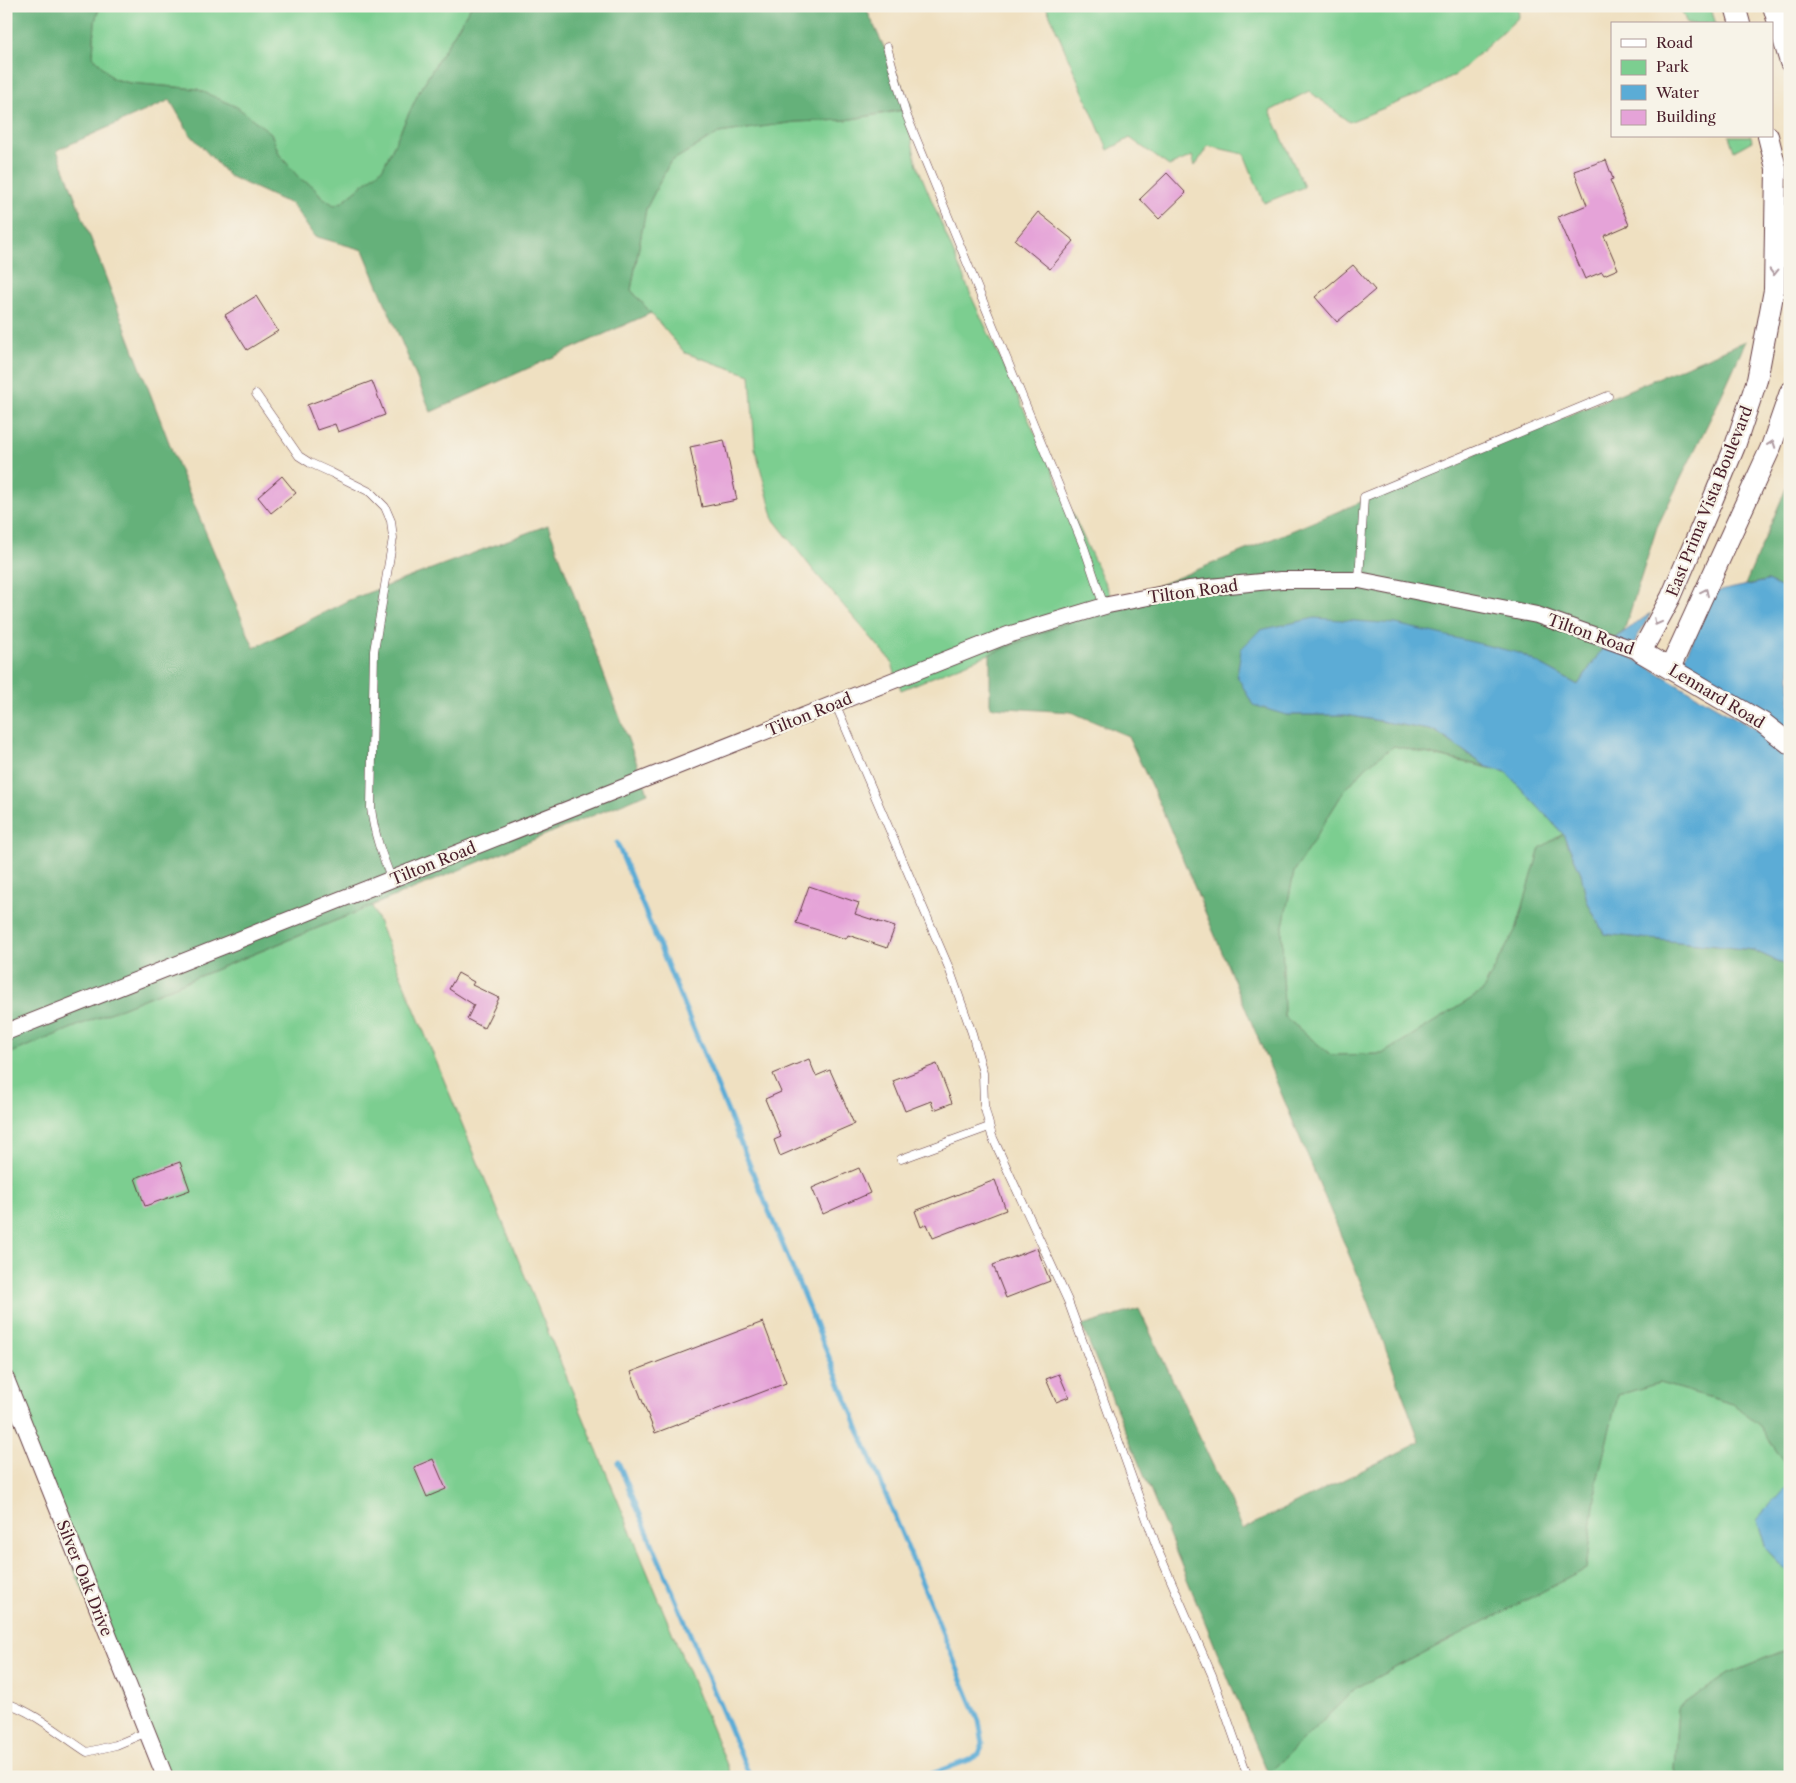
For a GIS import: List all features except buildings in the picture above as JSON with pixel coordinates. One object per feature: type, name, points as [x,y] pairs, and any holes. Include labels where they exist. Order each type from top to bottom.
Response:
[{"type":"street","points":[[1735,6],[1739,22]]},
{"type":"street","points":[[1773,6],[1790,62]]},
{"type":"street","name":"East Prima Vista Boulevard","points":[[1641,652],[1671,597],[1708,511],[1735,446],[1757,380],[1774,290],[1783,167],[1769,138]]},
{"type":"street","name":"East Prima Vista Boulevard","points":[[1670,668],[1771,447],[1790,392]]},
{"type":"street","name":"Tilton Road","points":[[6,1032],[1008,635],[1104,606],[1189,589],[1281,580],[1359,580],[1537,615],[1641,652]]},
{"type":"street","name":"Lennard Road","points":[[1641,652],[1763,723],[1790,744]]},
{"type":"street","name":"Silver Oak Drive","points":[[6,1379],[165,1777]]},
{"type":"lane","points":[[887,47],[906,114],[1081,538],[1104,606]]},
{"type":"lane","points":[[256,394],[299,456],[370,492],[385,507],[391,521],[393,538],[374,651],[371,808],[380,851],[392,880]]},
{"type":"lane","points":[[1359,580],[1364,497],[1608,396]]},
{"type":"lane","points":[[836,703],[949,968],[972,1033],[983,1073],[984,1104],[992,1136],[1068,1301],[1159,1553],[1212,1675],[1248,1777]]},
{"type":"lane","points":[[901,1159],[989,1127]]},
{"type":"lane","points":[[6,1703],[34,1715],[88,1752],[116,1745],[147,1732]]},
{"type":"green space","points":[[6,6],[100,6],[95,21],[93,56],[113,79],[130,83],[197,89],[237,107],[271,133],[279,154],[300,179],[313,186],[321,196],[334,205],[342,202],[383,168],[420,90],[471,6],[865,6],[912,108],[846,120],[795,122],[719,133],[670,162],[646,209],[631,290],[651,313],[431,412],[363,250],[314,236],[292,204],[229,176],[189,133],[170,100],[57,150],[178,466],[254,648],[349,600],[548,525],[648,793],[6,1055]]},
{"type":"green space","points":[[100,6],[471,6],[420,90],[383,168],[342,202],[334,206],[321,196],[313,186],[300,180],[279,154],[271,133],[215,98],[197,89],[130,83],[113,79],[93,56],[95,21]]},
{"type":"green space","points":[[1046,6],[1518,6],[1519,17],[1457,74],[1422,93],[1349,122],[1309,91],[1270,111],[1304,187],[1264,203],[1244,154],[1208,146],[1195,166],[1192,156],[1169,166],[1130,138],[1108,150]]},
{"type":"green space","points":[[1680,6],[1710,6],[1715,22],[1686,22]]},
{"type":"green space","points":[[905,110],[917,165],[973,300],[1114,603],[901,690],[891,661],[813,570],[774,520],[755,448],[750,375],[685,353],[631,290],[646,209],[670,162],[719,133],[795,122],[846,120]]},
{"type":"green space","points":[[1730,138],[1751,138],[1752,141],[1734,151]]},
{"type":"green space","points":[[1746,341],[1657,527],[1624,631],[1604,646],[1578,685],[1519,653],[1286,715],[1346,715],[1435,731],[1487,767],[1394,746],[1367,766],[1344,791],[1294,872],[1282,931],[1284,1016],[1331,1055],[1382,1054],[1482,992],[1517,927],[1540,848],[1563,834],[1581,873],[1587,901],[1604,934],[1753,950],[1790,967],[1790,1471],[1760,1426],[1733,1404],[1659,1383],[1618,1395],[1597,1481],[1586,1569],[1356,1688],[1268,1774],[1082,1326],[1139,1309],[1243,1529],[1420,1442],[1368,1300],[1161,807],[1128,736],[1071,712],[990,707],[990,654],[1253,547]]},
{"type":"green space","points":[[1790,479],[1790,591],[1767,581],[1745,585]]},
{"type":"green space","points":[[1394,746],[1506,772],[1563,834],[1540,848],[1517,927],[1482,992],[1382,1054],[1331,1055],[1284,1016],[1282,931],[1294,872],[1344,791],[1367,766]]},
{"type":"green space","points":[[372,906],[732,1777],[162,1777],[6,1409],[6,1055]]},
{"type":"green space","points":[[1659,1383],[1733,1404],[1760,1426],[1790,1471],[1790,1483],[1758,1519],[1766,1549],[1790,1574],[1790,1649],[1729,1674],[1678,1708],[1674,1769],[1676,1777],[1269,1777],[1268,1774],[1356,1688],[1586,1569],[1597,1481],[1618,1395]]},
{"type":"green space","points":[[1790,1649],[1790,1777],[1676,1777],[1674,1769],[1678,1708],[1729,1674]]},
{"type":"water","points":[[1767,581],[1790,591],[1790,732],[1682,664],[1715,592]]},
{"type":"water","points":[[1651,613],[1636,639],[1629,656],[1758,731],[1790,755],[1790,967],[1753,950],[1604,934],[1587,901],[1581,873],[1563,834],[1506,772],[1487,767],[1435,731],[1346,715],[1286,715],[1253,705],[1237,676],[1241,649],[1260,630],[1315,618],[1396,624],[1519,653],[1578,685],[1604,646]]},
{"type":"water","points":[[1790,1483],[1790,1574],[1766,1549],[1757,1519]]},
{"type":"waterway","points":[[617,843],[979,1721],[983,1743],[979,1754],[969,1760],[923,1777]]},
{"type":"waterway","points":[[618,1462],[750,1777]]}]
